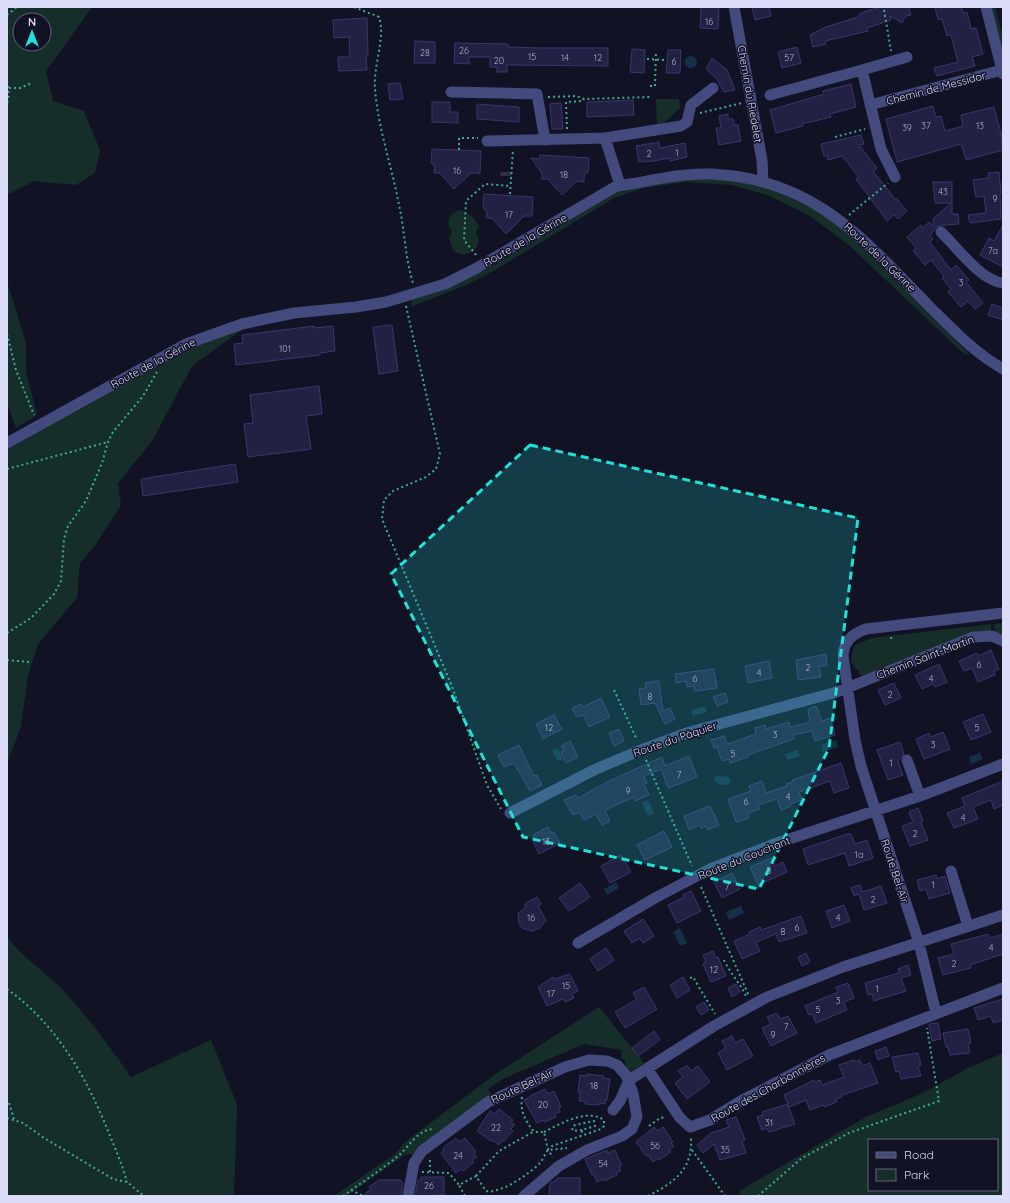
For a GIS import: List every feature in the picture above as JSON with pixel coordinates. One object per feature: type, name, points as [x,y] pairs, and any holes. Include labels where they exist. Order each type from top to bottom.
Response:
[{"type":"street","name":"Chemin du Riedelet","points":[[734,7],[762,160],[763,182]]},
{"type":"street","name":"Chemin de Messidor","points":[[870,105],[1002,72],[986,7]]},
{"type":"street","points":[[770,95],[907,57]]},
{"type":"street","name":"Chemin de Messidor","points":[[862,70],[881,149],[895,177]]},
{"type":"street","points":[[487,141],[605,138],[681,126],[687,122],[691,105],[713,88]]},
{"type":"street","points":[[450,92],[536,94],[538,97],[544,140]]},
{"type":"street","points":[[605,138],[620,185]]},
{"type":"street","name":"Route de la Gérine","points":[[7,443],[186,344],[242,324],[294,312],[356,307],[411,295],[458,278],[620,185],[674,175],[728,175],[763,182],[796,194],[819,205],[843,221],[870,246],[961,339],[986,359],[1003,369]]},
{"type":"street","points":[[942,232],[983,274],[996,283],[1003,283]]},
{"type":"street","name":"Route Bel-Air","points":[[919,943],[875,811],[855,740],[847,688],[843,646],[856,632],[1003,613]]},
{"type":"street","name":"Chemin Saint-Martin","points":[[847,688],[973,637],[992,636],[1003,641]]},
{"type":"street","name":"Route du Pâquier","points":[[510,813],[596,769],[641,750],[690,732],[791,706],[847,688]]},
{"type":"street","points":[[907,760],[920,796]]},
{"type":"street","name":"Route du Couchant","points":[[578,943],[710,869],[777,843],[920,796],[1003,764]]},
{"type":"street","points":[[951,871],[968,926]]},
{"type":"street","points":[[613,1110],[620,1101],[629,1080],[750,1002],[796,984],[1003,915]]},
{"type":"street","points":[[919,943],[936,1013]]},
{"type":"street","name":"Route des Charbonnières","points":[[690,1127],[710,1120],[739,1102],[829,1055],[1003,988]]},
{"type":"street","name":"Route Bel-Air","points":[[408,1196],[414,1163],[422,1151],[488,1102],[523,1084],[565,1067],[589,1060],[607,1061],[617,1065],[623,1070],[629,1080],[633,1093],[636,1122],[632,1128],[622,1136],[587,1150],[558,1166],[524,1196]]},
{"type":"street","points":[[647,1068],[680,1118],[690,1127]]},
{"type":"path","points":[[7,15],[16,7]]},
{"type":"path","points":[[354,7],[379,17],[382,27],[375,65],[375,89],[381,126],[400,206],[412,280],[407,315],[440,454],[436,469],[426,478],[393,491],[384,500],[382,519],[453,689],[487,785],[502,811],[510,813]]},
{"type":"path","points":[[884,10],[890,38],[888,40],[894,61]]},
{"type":"path","points":[[650,86],[655,86],[656,51]]},
{"type":"path","points":[[647,59],[664,60]]},
{"type":"path","points":[[7,81],[9,88],[7,104]]},
{"type":"path","points":[[9,88],[20,88],[32,83]]},
{"type":"path","points":[[538,97],[577,96],[584,99],[650,98]]},
{"type":"path","points":[[567,139],[566,102],[583,101],[584,99]]},
{"type":"path","points":[[689,116],[745,102]]},
{"type":"path","points":[[835,136],[875,126]]},
{"type":"path","points":[[459,150],[459,138],[487,138],[487,141]]},
{"type":"path","points":[[510,194],[514,141]]},
{"type":"path","points":[[843,221],[895,177]]},
{"type":"path","points":[[491,260],[484,252],[475,256],[464,240],[466,201],[485,184],[511,186]]},
{"type":"path","points":[[7,334],[16,370],[38,426]]},
{"type":"path","points":[[7,633],[31,618],[54,594],[61,581],[64,539],[68,526],[86,501],[113,432],[143,396],[158,371],[158,360]]},
{"type":"path","points":[[7,469],[108,442]]},
{"type":"path","points":[[891,634],[892,642]]},
{"type":"path","points":[[7,660],[29,662]]},
{"type":"path","points":[[614,690],[750,1002]]},
{"type":"path","points":[[724,960],[731,974],[739,982],[750,1002]]},
{"type":"path","points":[[690,978],[693,977],[716,1017]]},
{"type":"path","points":[[7,988],[33,1010],[69,1052],[101,1112],[127,1182]]},
{"type":"path","points":[[758,1196],[802,1158],[849,1133],[939,1101],[925,1017]]},
{"type":"path","points":[[523,1084],[521,1109],[534,1132]]},
{"type":"path","points":[[9,1103],[14,1119]]},
{"type":"path","points":[[459,1185],[476,1176],[499,1151],[534,1132],[544,1132],[578,1117],[598,1116],[604,1120],[604,1126],[601,1129],[552,1146],[540,1163],[502,1190],[490,1192],[486,1191],[476,1176]]},
{"type":"path","points":[[7,1118],[23,1123],[44,1138],[113,1179],[127,1182],[144,1196]]},
{"type":"path","points":[[649,1126],[660,1118],[680,1118]]},
{"type":"path","points":[[594,1121],[595,1126],[582,1130],[573,1131],[572,1128],[574,1125],[594,1121]]},
{"type":"path","points":[[648,1196],[672,1182],[681,1174],[692,1150],[690,1127]]},
{"type":"path","points":[[343,1196],[399,1156],[406,1146],[422,1133],[431,1129],[451,1129]]},
{"type":"path","points":[[582,1130],[582,1135]]},
{"type":"path","points":[[544,1132],[548,1150],[558,1166]]},
{"type":"path","points":[[548,1150],[580,1148],[587,1150]]},
{"type":"path","points":[[692,1150],[725,1196]]},
{"type":"path","points":[[412,1172],[445,1171],[449,1173],[459,1185],[465,1196]]},
{"type":"path","points":[[351,1190],[363,1196]]},
{"type":"highlighted area","points":[[530,445],[858,518],[829,748],[759,889],[523,837],[391,574]]},
{"type":"green space","points":[[7,7],[92,7],[46,71],[53,101],[84,111],[100,150],[95,173],[76,185],[34,181],[7,195]]},
{"type":"green space","points":[[990,7],[995,7],[1003,37],[1003,56]]},
{"type":"green space","points":[[656,99],[679,99],[680,108],[664,123],[657,124]]},
{"type":"green space","points":[[687,179],[727,180],[750,184],[782,194],[813,209],[855,240],[970,355],[964,354],[850,246],[810,216],[767,195],[732,185],[686,182],[644,188],[614,198],[495,270],[466,285],[411,307],[412,300],[463,281],[493,266],[619,190]]},
{"type":"green space","points":[[459,210],[466,212],[471,216],[479,227],[476,232],[478,237],[477,247],[468,254],[463,255],[453,251],[449,238],[452,232],[449,225],[449,219]]},
{"type":"green space","points":[[7,281],[26,343],[26,371],[37,415],[16,428],[7,403]]},
{"type":"green space","points":[[248,325],[192,366],[152,441],[118,483],[121,505],[94,547],[80,563],[77,598],[38,644],[28,675],[21,726],[7,764],[7,448],[187,347]]},
{"type":"green space","points":[[1003,623],[1003,634],[995,632],[994,624]]},
{"type":"green space","points":[[991,624],[991,631],[977,631],[970,633],[864,676],[859,674],[859,671],[853,666],[851,660],[855,645],[872,638]]},
{"type":"green space","points":[[7,937],[13,945],[56,983],[72,1000],[131,1077],[211,1040],[237,1105],[234,1196],[7,1196]]},
{"type":"green space","points":[[599,1007],[644,1063],[632,1071],[627,1068],[624,1059],[621,1058],[622,1050],[584,1044],[505,1078],[488,1089],[492,1095],[414,1155],[406,1154],[347,1196],[334,1196],[395,1154],[405,1142],[497,1073]]},
{"type":"green space","points":[[1003,1053],[1003,1196],[741,1196],[739,1191],[866,1117],[923,1093],[968,1068]]},
{"type":"water","points":[[691,56],[695,58],[697,62],[695,66],[691,68],[687,66],[685,62],[687,58]]},
{"type":"water","points":[[705,706],[707,712],[692,716],[691,710]]},
{"type":"water","points":[[836,740],[838,747],[823,752],[821,745]]},
{"type":"water","points":[[558,748],[563,759],[558,761],[552,751]]},
{"type":"water","points":[[798,750],[800,756],[787,760],[785,754]]},
{"type":"water","points":[[980,753],[983,759],[971,764],[969,757]]},
{"type":"water","points":[[716,775],[723,777],[728,776],[731,781],[727,785],[719,784],[714,781]]},
{"type":"water","points":[[648,800],[654,813],[648,816],[642,803]]},
{"type":"water","points":[[616,882],[619,888],[607,895],[604,889]]},
{"type":"water","points":[[741,906],[744,913],[729,920],[726,912]]},
{"type":"water","points":[[680,928],[687,943],[680,946],[673,932]]},
{"type":"building","points":[[701,7],[719,7],[718,29],[700,28]]},
{"type":"building","points":[[752,7],[769,7],[771,16],[755,20]]},
{"type":"building","points":[[875,7],[909,7],[911,15],[906,16],[902,23],[890,16],[891,20],[867,28],[868,31],[825,41],[826,44],[813,47],[810,35],[826,27],[858,17],[860,13],[877,8]]},
{"type":"building","points":[[935,7],[961,7],[963,13],[967,12],[971,29],[976,28],[983,54],[972,57],[975,66],[937,76],[934,68],[958,62],[951,35],[947,36],[942,19],[938,20]]},
{"type":"building","points":[[367,18],[367,70],[339,71],[338,57],[350,57],[349,37],[334,38],[333,20]]},
{"type":"building","points":[[415,41],[435,42],[435,63],[414,63]]},
{"type":"building","points":[[455,43],[508,44],[508,47],[608,48],[608,66],[507,65],[507,72],[497,72],[497,67],[490,67],[490,57],[469,57],[469,64],[454,63]]},
{"type":"building","points":[[797,47],[801,63],[782,68],[778,52]]},
{"type":"building","points":[[632,49],[645,50],[644,73],[630,72]]},
{"type":"building","points":[[668,50],[681,50],[680,73],[666,73]]},
{"type":"building","points":[[712,58],[727,70],[735,90],[724,92],[716,78],[706,69]]},
{"type":"building","points":[[400,83],[403,99],[390,100],[388,84]]},
{"type":"building","points":[[851,84],[856,107],[830,114],[831,117],[802,124],[803,126],[776,133],[770,110],[824,94],[823,91]]},
{"type":"building","points":[[633,100],[634,115],[587,117],[587,102]]},
{"type":"building","points":[[432,102],[450,102],[450,112],[458,112],[458,123],[432,122]]},
{"type":"building","points":[[561,103],[563,129],[552,129],[550,104]]},
{"type":"building","points":[[477,104],[519,107],[519,122],[477,119]]},
{"type":"building","points":[[933,106],[936,117],[941,116],[945,131],[963,126],[961,115],[994,107],[1003,141],[1003,150],[966,160],[961,144],[897,162],[886,119]]},
{"type":"building","points":[[728,114],[728,119],[733,119],[734,125],[738,125],[741,141],[719,145],[716,128],[721,128],[719,116]]},
{"type":"building","points":[[861,135],[864,144],[859,145],[877,168],[873,171],[895,199],[896,198],[907,211],[898,219],[894,215],[887,221],[856,179],[859,177],[842,156],[828,160],[827,155],[824,156],[821,144]]},
{"type":"building","points":[[659,142],[660,148],[685,143],[687,157],[670,161],[669,158],[639,162],[636,146]]},
{"type":"building","points":[[432,149],[481,151],[480,173],[471,173],[454,189],[440,173],[434,173],[435,167],[431,163]]},
{"type":"building","points":[[540,155],[589,158],[588,172],[584,175],[584,182],[577,181],[562,195],[548,179],[542,179],[542,173],[531,158],[540,159]]},
{"type":"building","points":[[999,172],[1001,219],[970,223],[968,215],[986,213],[984,196],[976,197],[973,180],[989,178],[988,173]]},
{"type":"building","points":[[933,182],[952,182],[952,214],[958,214],[959,224],[936,227],[930,236],[933,239],[930,242],[951,270],[956,265],[969,280],[966,282],[983,303],[975,309],[968,301],[961,307],[948,292],[951,289],[942,278],[944,276],[931,260],[925,265],[913,251],[916,248],[907,237],[921,225],[923,228],[929,222],[933,226],[933,219],[951,203],[935,203]]},
{"type":"building","points":[[484,194],[533,197],[532,216],[524,216],[506,234],[492,218],[486,218],[487,212],[483,208]]},
{"type":"building","points":[[1003,225],[1003,267],[980,255],[989,238],[994,241]]},
{"type":"building","points":[[992,304],[1003,308],[1003,320],[988,315]]},
{"type":"building","points":[[392,325],[398,371],[379,374],[373,327]]},
{"type":"building","points":[[314,326],[314,328],[333,326],[335,351],[320,353],[320,355],[236,365],[234,344],[243,343],[242,335]]},
{"type":"building","points":[[319,386],[322,414],[306,416],[311,449],[248,457],[244,424],[253,423],[250,395]]},
{"type":"building","points":[[235,464],[238,482],[143,496],[141,479]]},
{"type":"building","points":[[991,650],[999,669],[994,671],[995,675],[978,682],[972,668],[964,671],[959,661],[977,653],[978,656]]},
{"type":"building","points":[[826,654],[827,666],[819,666],[821,677],[798,680],[796,660]]},
{"type":"building","points":[[769,661],[772,678],[748,683],[745,666]]},
{"type":"building","points":[[939,664],[947,682],[935,687],[933,684],[922,689],[915,675]]},
{"type":"building","points":[[714,669],[717,688],[695,691],[694,686],[687,687],[686,681],[676,683],[675,674]]},
{"type":"building","points":[[659,681],[663,711],[670,708],[675,719],[665,724],[655,703],[641,705],[639,689],[646,688],[645,683]]},
{"type":"building","points":[[894,683],[901,698],[885,705],[878,690]]},
{"type":"building","points":[[725,693],[728,702],[717,706],[713,697]]},
{"type":"building","points":[[601,698],[610,717],[589,727],[583,715],[577,717],[572,708],[581,704],[583,707]]},
{"type":"building","points":[[816,706],[822,721],[831,718],[835,735],[815,741],[812,731],[793,735],[794,739],[730,763],[729,759],[722,761],[717,747],[714,748],[711,740],[724,736],[727,744],[756,734],[755,728],[765,725],[766,729],[789,722],[790,727],[810,722],[808,709]]},
{"type":"building","points":[[983,714],[991,732],[971,740],[963,722]]},
{"type":"building","points":[[554,715],[562,729],[543,739],[536,724]]},
{"type":"building","points":[[619,729],[624,741],[614,746],[609,733]]},
{"type":"building","points":[[943,732],[950,749],[924,759],[916,739],[929,733],[931,737]]},
{"type":"building","points":[[570,741],[578,757],[566,763],[561,752],[564,751],[561,746]]},
{"type":"building","points":[[900,742],[904,754],[898,761],[903,775],[888,780],[877,750]]},
{"type":"building","points":[[519,745],[534,776],[537,775],[542,785],[530,791],[514,763],[504,767],[498,755]]},
{"type":"building","points":[[689,756],[697,777],[668,788],[661,769],[644,776],[647,783],[644,784],[649,795],[635,801],[634,797],[605,810],[610,821],[602,825],[596,814],[584,820],[579,812],[573,815],[564,800],[576,795],[578,798],[607,782],[662,757],[665,766]]},
{"type":"building","points":[[841,763],[849,788],[834,793],[830,781],[799,792],[802,800],[790,804],[791,806],[781,810],[777,799],[758,805],[760,809],[748,813],[749,818],[736,822],[728,799],[751,791],[749,786],[762,781],[766,793],[787,786],[786,784],[793,782],[792,780]]},
{"type":"building","points":[[1003,781],[1003,805],[994,809],[991,800],[973,807],[978,819],[954,828],[947,813],[965,806],[962,798]]},
{"type":"building","points":[[710,806],[719,825],[708,830],[706,826],[701,828],[700,825],[689,830],[684,816]]},
{"type":"building","points":[[918,808],[923,821],[921,822],[928,840],[910,846],[902,826],[913,822],[909,812]]},
{"type":"building","points":[[548,827],[551,833],[554,832],[560,843],[539,854],[533,842],[536,840],[533,835]]},
{"type":"building","points":[[664,831],[672,847],[645,860],[637,845]]},
{"type":"building","points":[[851,834],[855,844],[867,840],[873,858],[849,866],[845,853],[808,865],[803,849]]},
{"type":"building","points":[[621,855],[631,872],[610,883],[601,866]]},
{"type":"building","points":[[771,858],[775,866],[783,862],[787,872],[758,885],[750,867]]},
{"type":"building","points":[[732,873],[740,889],[722,898],[714,882]]},
{"type":"building","points":[[936,875],[937,879],[945,876],[950,893],[929,899],[926,889],[920,891],[917,880]]},
{"type":"building","points":[[580,883],[590,897],[569,911],[559,898]]},
{"type":"building","points":[[860,885],[862,892],[881,886],[887,903],[864,910],[859,894],[854,896],[851,888]]},
{"type":"building","points":[[691,891],[701,911],[677,923],[668,905],[684,897],[683,895]]},
{"type":"building","points":[[537,897],[541,904],[538,906],[546,920],[540,928],[533,931],[522,928],[519,923],[518,913],[525,908],[526,903]]},
{"type":"building","points":[[844,905],[850,921],[832,928],[826,911]]},
{"type":"building","points":[[801,916],[807,933],[779,942],[776,934],[756,942],[760,951],[742,959],[734,941],[750,934],[749,932],[760,927],[761,930]]},
{"type":"building","points":[[643,919],[654,936],[643,943],[640,938],[632,943],[624,931]]},
{"type":"building","points":[[988,934],[990,938],[1003,934],[1003,954],[970,965],[971,968],[943,975],[938,958],[954,954],[951,944]]},
{"type":"building","points":[[606,948],[614,960],[598,971],[590,959]]},
{"type":"building","points":[[713,951],[716,958],[718,957],[726,976],[711,982],[703,964],[706,962],[703,955]]},
{"type":"building","points":[[806,953],[810,962],[802,966],[798,957]]},
{"type":"building","points":[[908,965],[911,975],[901,978],[906,991],[874,1001],[872,994],[868,995],[865,983],[899,973],[898,969]]},
{"type":"building","points":[[570,974],[578,991],[572,994],[574,998],[565,1002],[563,999],[547,1006],[538,987],[553,977],[554,979]]},
{"type":"building","points":[[683,977],[690,990],[677,998],[670,985]]},
{"type":"building","points":[[848,983],[854,998],[844,1002],[847,1010],[816,1023],[812,1014],[809,1015],[805,1006],[838,992],[836,987]]},
{"type":"building","points":[[736,984],[740,992],[732,997],[728,988]]},
{"type":"building","points":[[644,987],[657,1009],[625,1028],[615,1012],[637,999],[633,993]]},
{"type":"building","points":[[1003,999],[1003,1020],[993,1023],[991,1016],[978,1020],[974,1008]]},
{"type":"building","points":[[704,1002],[709,1010],[701,1015],[696,1007]]},
{"type":"building","points":[[777,1013],[780,1019],[788,1016],[797,1033],[771,1046],[762,1028],[771,1024],[767,1017]]},
{"type":"building","points":[[938,1023],[941,1039],[932,1041],[929,1024]]},
{"type":"building","points":[[968,1029],[971,1043],[968,1044],[970,1053],[950,1055],[948,1047],[946,1047],[943,1033]]},
{"type":"building","points":[[654,1031],[660,1040],[638,1056],[632,1048]]},
{"type":"building","points":[[732,1036],[735,1043],[743,1039],[753,1056],[727,1070],[718,1053],[726,1048],[722,1041]]},
{"type":"building","points":[[886,1047],[889,1056],[878,1060],[875,1051]]},
{"type":"building","points":[[918,1053],[921,1065],[918,1066],[921,1076],[901,1079],[899,1071],[896,1072],[892,1057]]},
{"type":"building","points":[[854,1060],[855,1062],[860,1060],[862,1066],[870,1063],[878,1083],[842,1095],[842,1097],[836,1099],[837,1102],[824,1107],[823,1105],[810,1110],[806,1100],[789,1107],[788,1105],[795,1124],[769,1132],[767,1128],[762,1130],[757,1117],[763,1115],[762,1112],[788,1104],[784,1095],[814,1080],[815,1082],[820,1080],[822,1085],[844,1077],[839,1065]]},
{"type":"building","points":[[687,1065],[691,1071],[698,1066],[710,1082],[687,1099],[675,1083],[683,1077],[678,1071]]},
{"type":"building","points":[[587,1074],[604,1076],[603,1078],[610,1079],[605,1104],[585,1104],[585,1101],[579,1101],[580,1092],[578,1092],[580,1075],[587,1076]]},
{"type":"building","points":[[545,1089],[548,1094],[554,1091],[561,1107],[559,1108],[560,1112],[555,1114],[556,1117],[537,1123],[524,1100]]},
{"type":"building","points":[[499,1109],[513,1120],[511,1122],[515,1125],[511,1129],[513,1131],[499,1145],[477,1131],[490,1111],[495,1114]]},
{"type":"building","points":[[736,1117],[745,1140],[742,1141],[746,1153],[720,1160],[714,1144],[703,1153],[697,1145],[711,1133],[729,1127],[726,1120]]},
{"type":"building","points":[[654,1127],[658,1131],[663,1127],[674,1146],[669,1150],[671,1152],[653,1162],[648,1155],[646,1156],[636,1142]]},
{"type":"building","points":[[456,1138],[460,1142],[465,1138],[476,1152],[474,1154],[477,1157],[472,1160],[474,1162],[463,1171],[461,1169],[456,1173],[441,1153],[444,1150],[443,1148]]},
{"type":"building","points":[[607,1150],[608,1153],[615,1150],[622,1166],[619,1167],[621,1171],[616,1173],[617,1175],[604,1181],[603,1179],[597,1182],[585,1159]]},
{"type":"building","points":[[421,1177],[444,1177],[444,1195],[415,1196],[418,1180],[421,1180]]},
{"type":"building","points":[[557,1178],[580,1178],[580,1196],[549,1196],[550,1183],[557,1180]]},
{"type":"building","points":[[379,1180],[400,1180],[403,1183],[401,1196],[362,1196],[371,1189],[369,1187]]}]
